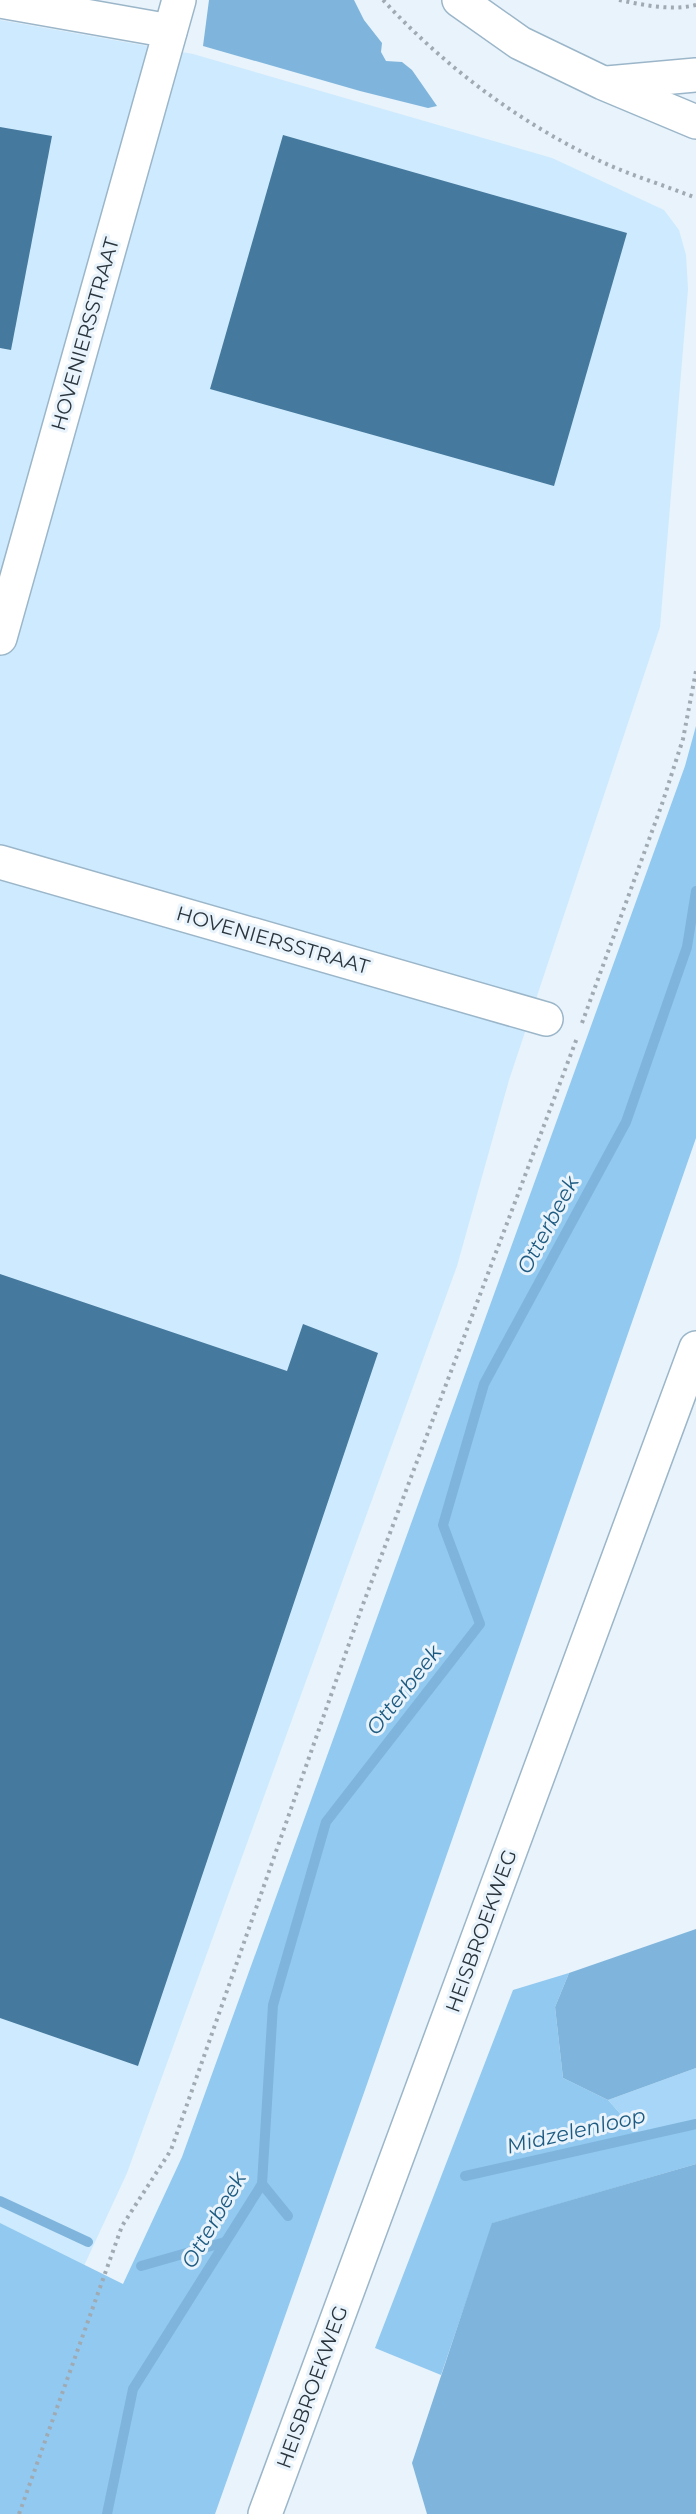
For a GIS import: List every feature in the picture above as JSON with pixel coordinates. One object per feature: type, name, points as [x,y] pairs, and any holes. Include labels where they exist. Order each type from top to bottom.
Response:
[{"type":"street","points":[[459,0],[520,43],[603,83],[673,114],[695,121]]},
{"type":"street","name":"HOVENIERSSTRAAT","points":[[0,1],[175,15],[0,638]]},
{"type":"street","points":[[603,83],[696,75]]},
{"type":"street","name":"HOVENIERSSTRAAT","points":[[0,862],[546,1019]]},
{"type":"street","name":"HEISBROEKWEG","points":[[265,2514],[696,1348]]},
{"type":"path","points":[[383,0],[412,30],[472,82],[531,123],[599,161],[696,198]]},
{"type":"path","points":[[619,0],[647,6],[683,8],[696,5]]},
{"type":"path","points":[[18,2514],[122,2226],[171,2150],[362,1607],[662,804],[683,739],[696,671]]},
{"type":"shaded area","points":[[209,0],[354,0],[364,20],[382,43],[381,52],[386,61],[402,62],[412,70],[437,106],[428,108],[360,91],[203,46]]},
{"type":"shaded area","points":[[0,20],[193,54],[552,158],[664,210],[679,230],[686,255],[688,289],[660,627],[509,1080],[457,1266],[127,2173],[82,2270],[0,2479]]},
{"type":"shaded area","points":[[696,726],[696,1138],[215,2514],[0,2514],[0,2223],[123,2284],[182,2157],[685,766]]},
{"type":"shaded area","points":[[696,1929],[696,2068],[608,2100],[563,2078],[555,2007],[569,1973]]},
{"type":"shaded area","points":[[569,1973],[555,2007],[563,2078],[608,2100],[640,2136],[696,2124],[696,2164],[493,2223],[441,2375],[375,2348],[513,1990]]},
{"type":"shaded area","points":[[696,2068],[696,2124],[640,2136],[608,2100]]},
{"type":"shaded area","points":[[696,2164],[696,2514],[427,2514],[412,2463],[492,2223]]},
{"type":"building","points":[[0,127],[52,136],[11,350],[0,348]]},
{"type":"building","points":[[283,135],[627,233],[554,486],[210,389]]},
{"type":"building","points":[[0,1274],[287,1371],[303,1324],[378,1353],[138,2066],[0,2018]]},
{"type":"waterway","name":"Otterbeek","points":[[107,2514],[133,2389],[262,2184],[273,2005],[326,1822],[480,1624],[443,1525],[484,1384],[626,1122],[687,947],[696,891]]},
{"type":"waterway","name":"Midzelenloop","points":[[465,2176],[696,2124]]},
{"type":"waterway","name":"Midzelenloop","points":[[262,2184],[288,2216]]},
{"type":"waterway","points":[[0,2201],[88,2242]]},
{"type":"waterway","points":[[141,2266],[225,2242]]}]
